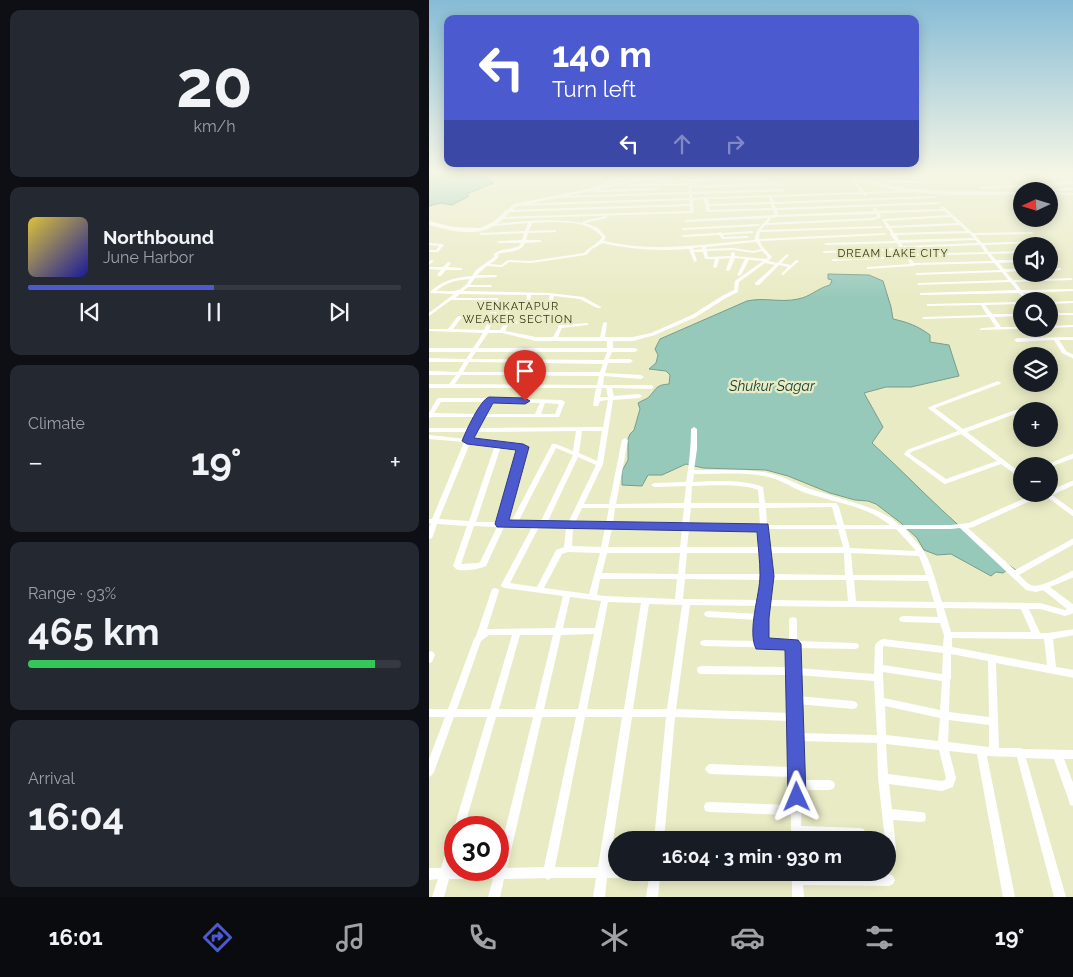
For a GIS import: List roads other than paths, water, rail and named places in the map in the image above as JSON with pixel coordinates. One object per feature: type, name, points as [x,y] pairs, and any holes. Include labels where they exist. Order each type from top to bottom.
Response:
[{"type":"street","points":[[494,225],[504,214]]},
{"type":"street","points":[[500,218],[618,214]]},
{"type":"street","points":[[583,223],[618,214]]},
{"type":"street","points":[[692,214],[696,228],[702,235]]},
{"type":"street","points":[[824,214],[836,236]]},
{"type":"street","points":[[686,222],[828,214]]},
{"type":"street","points":[[765,224],[875,220],[880,216],[878,214]]},
{"type":"street","points":[[949,214],[977,239],[1020,292],[1073,290]]},
{"type":"street","points":[[565,222],[567,216]]},
{"type":"street","points":[[912,264],[884,221],[886,219],[952,216]]},
{"type":"street","points":[[756,241],[759,231],[770,217]]},
{"type":"street","points":[[715,220],[723,238],[747,237]]},
{"type":"street","points":[[429,223],[469,229],[494,225],[530,223],[583,223],[599,229],[604,237],[602,242]]},
{"type":"street","points":[[429,315],[467,286],[487,264],[497,257],[495,253],[512,252],[521,246],[530,223]]},
{"type":"street","points":[[887,227],[961,224]]},
{"type":"street","points":[[683,229],[758,225]]},
{"type":"street","points":[[759,231],[881,227]]},
{"type":"street","points":[[481,234],[555,231]]},
{"type":"street","points":[[683,236],[752,232]]},
{"type":"street","points":[[892,234],[1033,233]]},
{"type":"street","points":[[487,264],[502,266],[508,261],[529,262],[581,255],[588,253],[591,248],[602,242],[622,247],[675,250],[739,242],[884,234]]},
{"type":"street","points":[[827,244],[977,239]]},
{"type":"street","points":[[499,242],[540,241]]},
{"type":"street","points":[[756,241],[763,250],[767,260],[791,266]]},
{"type":"street","points":[[739,242],[753,252],[755,259]]},
{"type":"street","points":[[729,243],[733,249],[733,258],[729,270]]},
{"type":"street","points":[[824,252],[1013,243]]},
{"type":"street","points":[[429,244],[442,245],[437,251],[429,251]]},
{"type":"street","points":[[703,248],[753,252],[763,250]]},
{"type":"street","points":[[703,248],[706,258],[767,260],[785,257],[757,284]]},
{"type":"street","points":[[691,249],[695,261]]},
{"type":"street","points":[[833,260],[1013,252]]},
{"type":"street","points":[[715,267],[717,258]]},
{"type":"street","points":[[739,275],[748,258]]},
{"type":"street","points":[[429,330],[502,332],[533,338],[555,339],[610,340],[644,338],[699,314],[723,297],[736,291],[737,282],[767,260]]},
{"type":"street","points":[[783,274],[797,261]]},
{"type":"street","points":[[869,268],[913,266],[912,264],[1013,261]]},
{"type":"street","points":[[439,275],[449,263]]},
{"type":"street","points":[[429,268],[461,269]]},
{"type":"street","points":[[917,274],[1013,270]]},
{"type":"street","points":[[959,272],[973,292]]},
{"type":"street","points":[[492,298],[458,293],[432,292],[440,285],[461,278],[495,276]]},
{"type":"street","points":[[919,284],[1071,279]]},
{"type":"street","points":[[467,286],[490,286]]},
{"type":"street","points":[[922,294],[1013,292]]},
{"type":"street","points":[[529,295],[527,305],[538,304]]},
{"type":"street","points":[[447,302],[529,295],[552,295],[581,298],[599,307]]},
{"type":"street","points":[[506,324],[545,318],[552,295]]},
{"type":"street","points":[[452,299],[492,298]]},
{"type":"street","points":[[451,386],[486,332],[495,314],[488,310],[492,298]]},
{"type":"street","points":[[1058,303],[1073,302]]},
{"type":"street","points":[[929,305],[1013,303]]},
{"type":"street","points":[[983,304],[999,328]]},
{"type":"street","points":[[502,332],[509,309]]},
{"type":"street","points":[[1058,314],[1073,314]]},
{"type":"street","points":[[924,318],[1013,315]]},
{"type":"street","points":[[449,331],[460,317]]},
{"type":"street","points":[[601,339],[605,323]]},
{"type":"street","points":[[555,339],[560,324],[587,324]]},
{"type":"street","points":[[1058,327],[1073,326]]},
{"type":"street","points":[[982,329],[1013,328]]},
{"type":"street","points":[[1017,340],[1073,338]]},
{"type":"street","points":[[1058,339],[1063,352],[1073,358]]},
{"type":"street","points":[[610,340],[610,350],[602,374],[597,402],[611,398],[639,396]]},
{"type":"street","points":[[429,350],[635,350]]},
{"type":"street","points":[[429,360],[630,361]]},
{"type":"street","points":[[429,373],[602,374],[641,377]]},
{"type":"street","points":[[998,383],[931,408],[1013,470]]},
{"type":"street","points":[[429,386],[651,387]]},
{"type":"street","points":[[568,549],[571,526],[600,464],[611,398],[609,388]]},
{"type":"street","points":[[441,400],[489,400],[543,402],[562,402],[557,416],[430,415],[437,402],[441,400]]},
{"type":"street","points":[[429,536],[432,521],[471,430],[489,400]]},
{"type":"street","points":[[537,416],[543,402]]},
{"type":"street","points":[[1001,461],[945,482],[907,454],[909,451],[1013,413]]},
{"type":"street","points":[[579,429],[576,455],[505,585],[605,599],[645,601],[1040,606],[1065,613],[1073,610],[1044,587]]},
{"type":"street","points":[[429,430],[605,429]]},
{"type":"street","points":[[660,831],[683,602],[682,577],[685,527],[691,466],[695,449],[694,429]]},
{"type":"street","points":[[429,437],[499,444],[523,447],[502,524],[481,566],[458,567],[499,444]]},
{"type":"street","points":[[592,597],[610,526],[625,440]]},
{"type":"street","points":[[513,525],[554,445],[600,464]]},
{"type":"street","points":[[1058,462],[1073,455]]},
{"type":"street","points":[[691,466],[774,476],[803,490],[866,507],[898,528],[914,542],[922,554],[948,635],[943,747],[951,778],[949,784],[942,786],[883,778]]},
{"type":"street","points":[[1058,489],[1073,482]]},
{"type":"street","points":[[654,485],[759,487],[761,489],[767,576],[761,618],[762,644]]},
{"type":"street","points":[[432,521],[473,524],[571,526],[841,528],[962,526],[970,525],[1026,502]]},
{"type":"street","points":[[1056,502],[1073,515]]},
{"type":"street","points":[[581,506],[834,505],[837,507],[847,550],[852,604]]},
{"type":"street","points":[[962,526],[1032,589],[1044,587],[1073,573]]},
{"type":"street","points":[[1014,574],[1073,540]]},
{"type":"street","points":[[539,590],[559,552],[568,549],[684,551],[847,550],[922,554]]},
{"type":"street","points":[[597,576],[931,578]]},
{"type":"street","points":[[429,772],[495,591]]},
{"type":"street","points":[[509,836],[567,594]]},
{"type":"street","points":[[548,874],[605,599]]},
{"type":"street","points":[[599,897],[645,601]]},
{"type":"street","points":[[1024,606],[1037,636]]},
{"type":"street","points":[[708,614],[761,618]]},
{"type":"street","points":[[903,619],[944,620]]},
{"type":"street","points":[[793,620],[793,700],[797,772],[796,831]]},
{"type":"street","points":[[480,636],[487,632],[598,631]]},
{"type":"street","points":[[463,816],[517,632]]},
{"type":"street","points":[[948,635],[1048,636],[1073,632]]},
{"type":"street","points":[[1048,636],[1052,670]]},
{"type":"street","points":[[889,831],[883,778],[879,645],[883,642],[947,650],[1073,674]]},
{"type":"street","points":[[704,643],[855,646]]},
{"type":"street","points":[[992,660],[994,752]]},
{"type":"street","points":[[701,670],[879,673],[947,678]]},
{"type":"street","points":[[793,700],[853,705]]},
{"type":"street","points":[[880,701],[944,716],[994,722]]},
{"type":"street","points":[[429,713],[671,713],[794,718]]},
{"type":"street","points":[[795,737],[881,739],[981,751],[1073,756]]},
{"type":"street","points":[[981,751],[1009,897]]},
{"type":"street","points":[[1020,752],[1060,897]]},
{"type":"street","points":[[1057,754],[1072,797]]},
{"type":"street","points":[[710,769],[797,772]]},
{"type":"street","points":[[797,785],[831,785]]},
{"type":"street","points":[[709,807],[796,810]]},
{"type":"street","points":[[887,814],[921,817]]},
{"type":"street","points":[[429,874],[444,874]]},
{"type":"street","points":[[509,874],[608,874]]},
{"type":"street","points":[[438,897],[444,877]]},
{"type":"street","points":[[494,897],[498,881]]},
{"type":"street","points":[[652,897],[654,881]]},
{"type":"street","points":[[797,881],[798,897]]},
{"type":"water","name":"Shukur Sagar","points":[[828,274],[869,275],[883,281],[893,319],[926,332],[930,335],[930,342],[949,345],[959,376],[911,387],[886,387],[864,393],[883,427],[872,443],[959,526],[1016,570],[1008,569],[1003,573],[996,572],[991,576],[951,554],[937,555],[924,550],[917,538],[876,504],[830,493],[788,476],[766,470],[703,468],[686,464],[662,475],[648,475],[642,486],[622,485],[622,471],[628,460],[628,439],[634,430],[640,409],[638,403],[648,398],[659,386],[669,384],[670,375],[666,371],[649,369],[656,363],[658,355],[655,349],[660,339],[747,301],[802,298],[830,285],[832,280],[828,279]]},
{"type":"district","name":"DREAM LAKE CITY","points":[[893,253]]},
{"type":"district","name":"VENKATAPUR WEAKER SECTION","points":[[518,312]]}]
